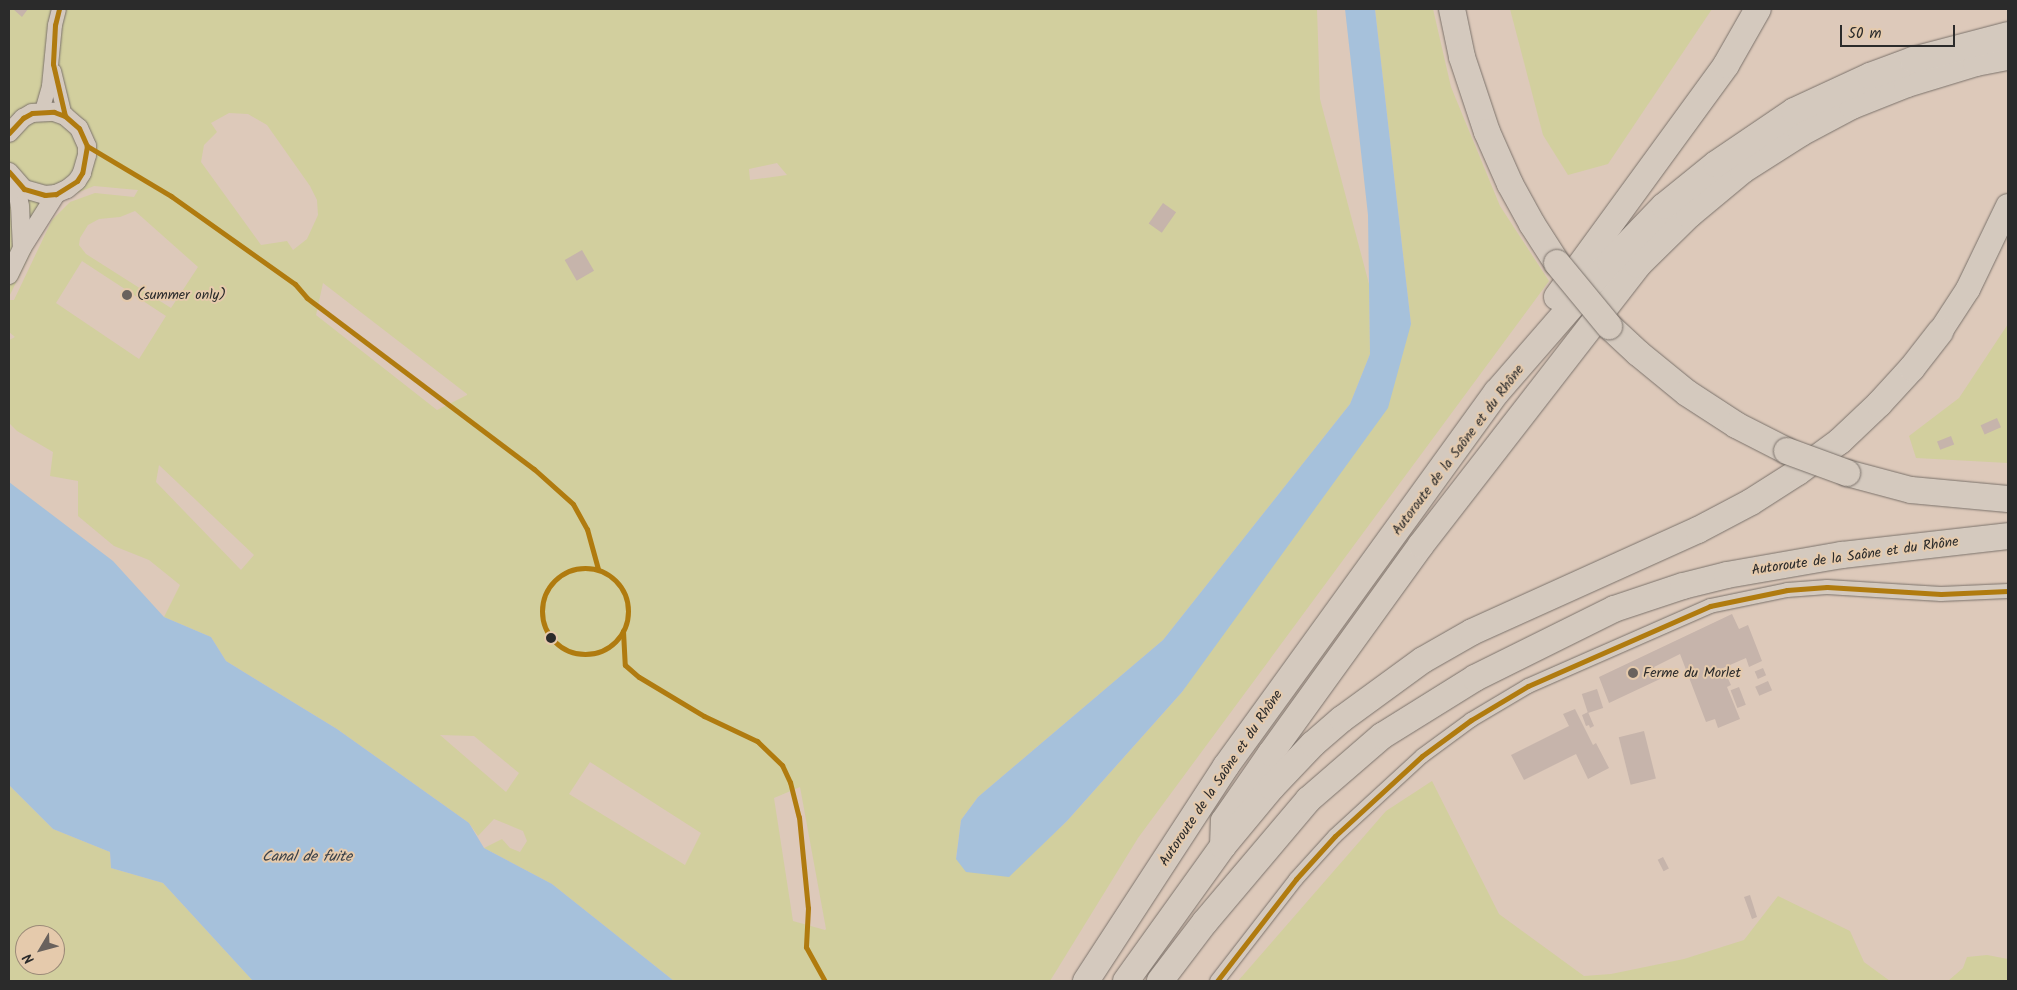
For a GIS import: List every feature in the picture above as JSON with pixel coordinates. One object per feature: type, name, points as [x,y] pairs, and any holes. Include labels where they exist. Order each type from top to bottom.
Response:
[{"type":"highway","points":[[1452,9],[1462,57],[1487,132],[1510,184],[1532,224],[1557,263],[1610,326],[1638,353],[1687,393],[1736,425],[1787,451],[1847,473],[1911,490],[2008,499]]},
{"type":"highway","points":[[1497,392],[1515,355],[1726,65],[1758,9]]},
{"type":"highway","name":"Autoroute de la Saône et du Rhône","points":[[1086,981],[1226,766],[1497,392],[1610,262],[1664,206],[1754,137],[1794,111],[1870,76],[1937,52],[2008,35]]},
{"type":"highway","points":[[1223,846],[1224,821],[1271,753],[1421,545],[1638,265],[1689,215],[1743,170],[1801,133],[1852,106],[1906,84],[1976,63],[2008,58]]},
{"type":"highway","points":[[1126,981],[1223,846],[1272,787],[1313,744],[1373,695],[1423,660],[1472,632],[1698,530],[1759,497],[1840,441],[1912,368],[1940,332],[1968,289],[2008,206]]},
{"type":"highway","name":"Autoroute de la Saône et du Rhône","points":[[1160,981],[1211,914],[1308,800],[1382,736],[1475,678],[1614,610],[1692,584],[1727,575],[1834,557],[2008,536]]},
{"type":"highway","points":[[1144,981],[1219,872],[1314,765],[1364,716],[1373,695]]},
{"type":"street","points":[[42,111],[53,64],[55,25],[59,9]]},
{"type":"street","points":[[53,64],[65,116]]},
{"type":"street","points":[[9,133],[23,118],[42,111],[65,116],[79,128],[87,146],[87,155],[82,173],[77,181],[67,189],[56,194],[34,193],[12,177]]},
{"type":"street","points":[[12,177],[20,206],[22,248]]},
{"type":"street","points":[[9,275],[22,248],[56,194]]},
{"type":"street","points":[[1216,981],[1296,879],[1335,836],[1422,756],[1471,720],[1528,686],[1710,606],[1787,590],[1827,587],[1941,594],[2008,591]]},
{"type":"shaded area","points":[[9,9],[1317,9],[1320,99],[1369,284],[1370,354],[1350,404],[1163,640],[978,797],[961,820],[956,858],[1009,876],[1067,821],[1182,692],[1411,324],[1375,9],[1433,9],[1451,87],[1500,206],[1549,281],[1138,838],[1050,981],[674,981],[552,884],[484,848],[502,839],[510,848],[520,852],[527,841],[523,831],[494,819],[478,836],[469,823],[337,729],[226,661],[211,637],[164,617],[180,585],[149,560],[114,546],[78,516],[78,481],[50,476],[53,452],[17,431],[9,423],[9,340],[15,337],[9,332],[9,300],[14,300],[52,220],[70,202],[95,193],[134,197],[138,190],[94,186],[65,198],[49,215],[9,297]],"holes":[[[229,113],[248,114],[267,125],[310,186],[317,200],[318,215],[307,239],[293,250],[287,241],[261,245],[201,162],[204,145],[217,132],[211,123]],[[777,163],[787,175],[750,180],[749,169]],[[135,211],[198,267],[171,308],[86,254],[79,245],[80,238],[88,225],[99,219],[120,217]],[[82,261],[166,316],[139,359],[56,303]],[[323,283],[467,394],[437,410],[316,315]],[[159,465],[254,555],[241,570],[156,482]],[[440,735],[474,736],[519,773],[506,792]],[[590,762],[701,833],[685,865],[569,794]],[[800,787],[825,930],[793,921],[774,798]]]},
{"type":"shaded area","points":[[1510,9],[1712,9],[1608,164],[1568,175],[1543,135]]},
{"type":"shaded area","points":[[2008,324],[2008,463],[1916,458],[1909,436],[1959,398]]},
{"type":"shaded area","points":[[1432,781],[1499,914],[1584,976],[1611,974],[1684,959],[1744,940],[1778,896],[1850,931],[1864,962],[1890,981],[1238,981],[1386,811]]},
{"type":"shaded area","points":[[9,785],[53,829],[110,852],[111,868],[163,883],[253,981],[9,981]]},
{"type":"shaded area","points":[[1987,955],[2008,959],[2008,981],[1948,981],[1963,968],[1967,957]]},
{"type":"water","points":[[1345,9],[1375,9],[1411,324],[1388,408],[1182,692],[1067,821],[1009,877],[966,872],[956,859],[961,820],[978,797],[1163,640],[1350,404],[1370,354],[1368,215]]},
{"type":"water","name":"Canal de fuite","points":[[9,482],[113,561],[164,617],[211,637],[226,661],[337,729],[469,823],[484,848],[552,884],[674,981],[253,981],[163,883],[111,868],[110,852],[53,829],[9,785]]},
{"type":"building","points":[[13,9],[28,9],[22,17]]},
{"type":"building","points":[[1163,203],[1176,212],[1162,233],[1149,223]]},
{"type":"building","points":[[582,250],[594,271],[577,281],[565,260]]},
{"type":"building","points":[[1997,418],[2001,427],[1985,434],[1981,425]]},
{"type":"building","points":[[1951,436],[1954,444],[1940,450],[1937,441]]},
{"type":"building","name":"Ferme du Morlet","points":[[1732,614],[1739,629],[1748,625],[1762,661],[1749,667],[1746,658],[1723,668],[1731,685],[1727,687],[1740,719],[1718,728],[1715,719],[1706,722],[1680,654],[1654,667],[1660,679],[1609,703],[1599,677]]},
{"type":"building","points":[[1763,668],[1766,675],[1758,679],[1755,672]]},
{"type":"building","points":[[1768,681],[1772,690],[1759,696],[1755,687]]},
{"type":"building","points":[[1739,687],[1746,705],[1737,708],[1731,690]]},
{"type":"building","points":[[1597,689],[1603,708],[1588,713],[1582,694]]},
{"type":"building","points":[[1575,709],[1593,745],[1596,743],[1609,768],[1588,779],[1576,754],[1524,780],[1511,755],[1569,726],[1563,714]]},
{"type":"building","points":[[1588,712],[1594,726],[1590,728],[1589,725],[1586,726],[1582,715]]},
{"type":"building","points":[[1644,731],[1656,779],[1631,785],[1619,737]]},
{"type":"building","points":[[1663,857],[1669,869],[1664,871],[1658,860]]},
{"type":"building","points":[[1750,895],[1757,917],[1752,919],[1744,897]]},
{"type":"transit line","points":[[59,9],[55,25],[53,64],[65,116]]},
{"type":"transit line","points":[[9,133],[23,118],[32,113],[54,112],[65,116],[79,128],[87,146],[82,173],[77,181],[56,194],[45,195],[24,189],[9,172]]},
{"type":"transit line","points":[[87,146],[171,196],[295,284],[307,298],[534,469],[573,504],[587,529],[598,569]]},
{"type":"transit line","points":[[585,568],[601,571],[609,575],[621,587],[625,595],[628,611],[625,627],[621,635],[609,647],[601,651],[585,654],[569,651],[561,647],[549,635],[545,627],[542,611],[545,595],[549,587],[561,575],[569,571],[585,568]]},
{"type":"transit line","points":[[1217,981],[1296,879],[1335,836],[1422,756],[1471,720],[1528,686],[1710,606],[1787,590],[1827,587],[1941,594],[2008,591]]},
{"type":"transit line","points":[[623,631],[625,665],[639,677],[704,716],[757,741],[782,765],[790,782],[799,817],[808,908],[806,947],[825,981]]},
{"type":"place","name":"(summer only)","points":[[127,295]]},
{"type":"place","name":"Ferme du Morlet","points":[[1633,673]]}]
